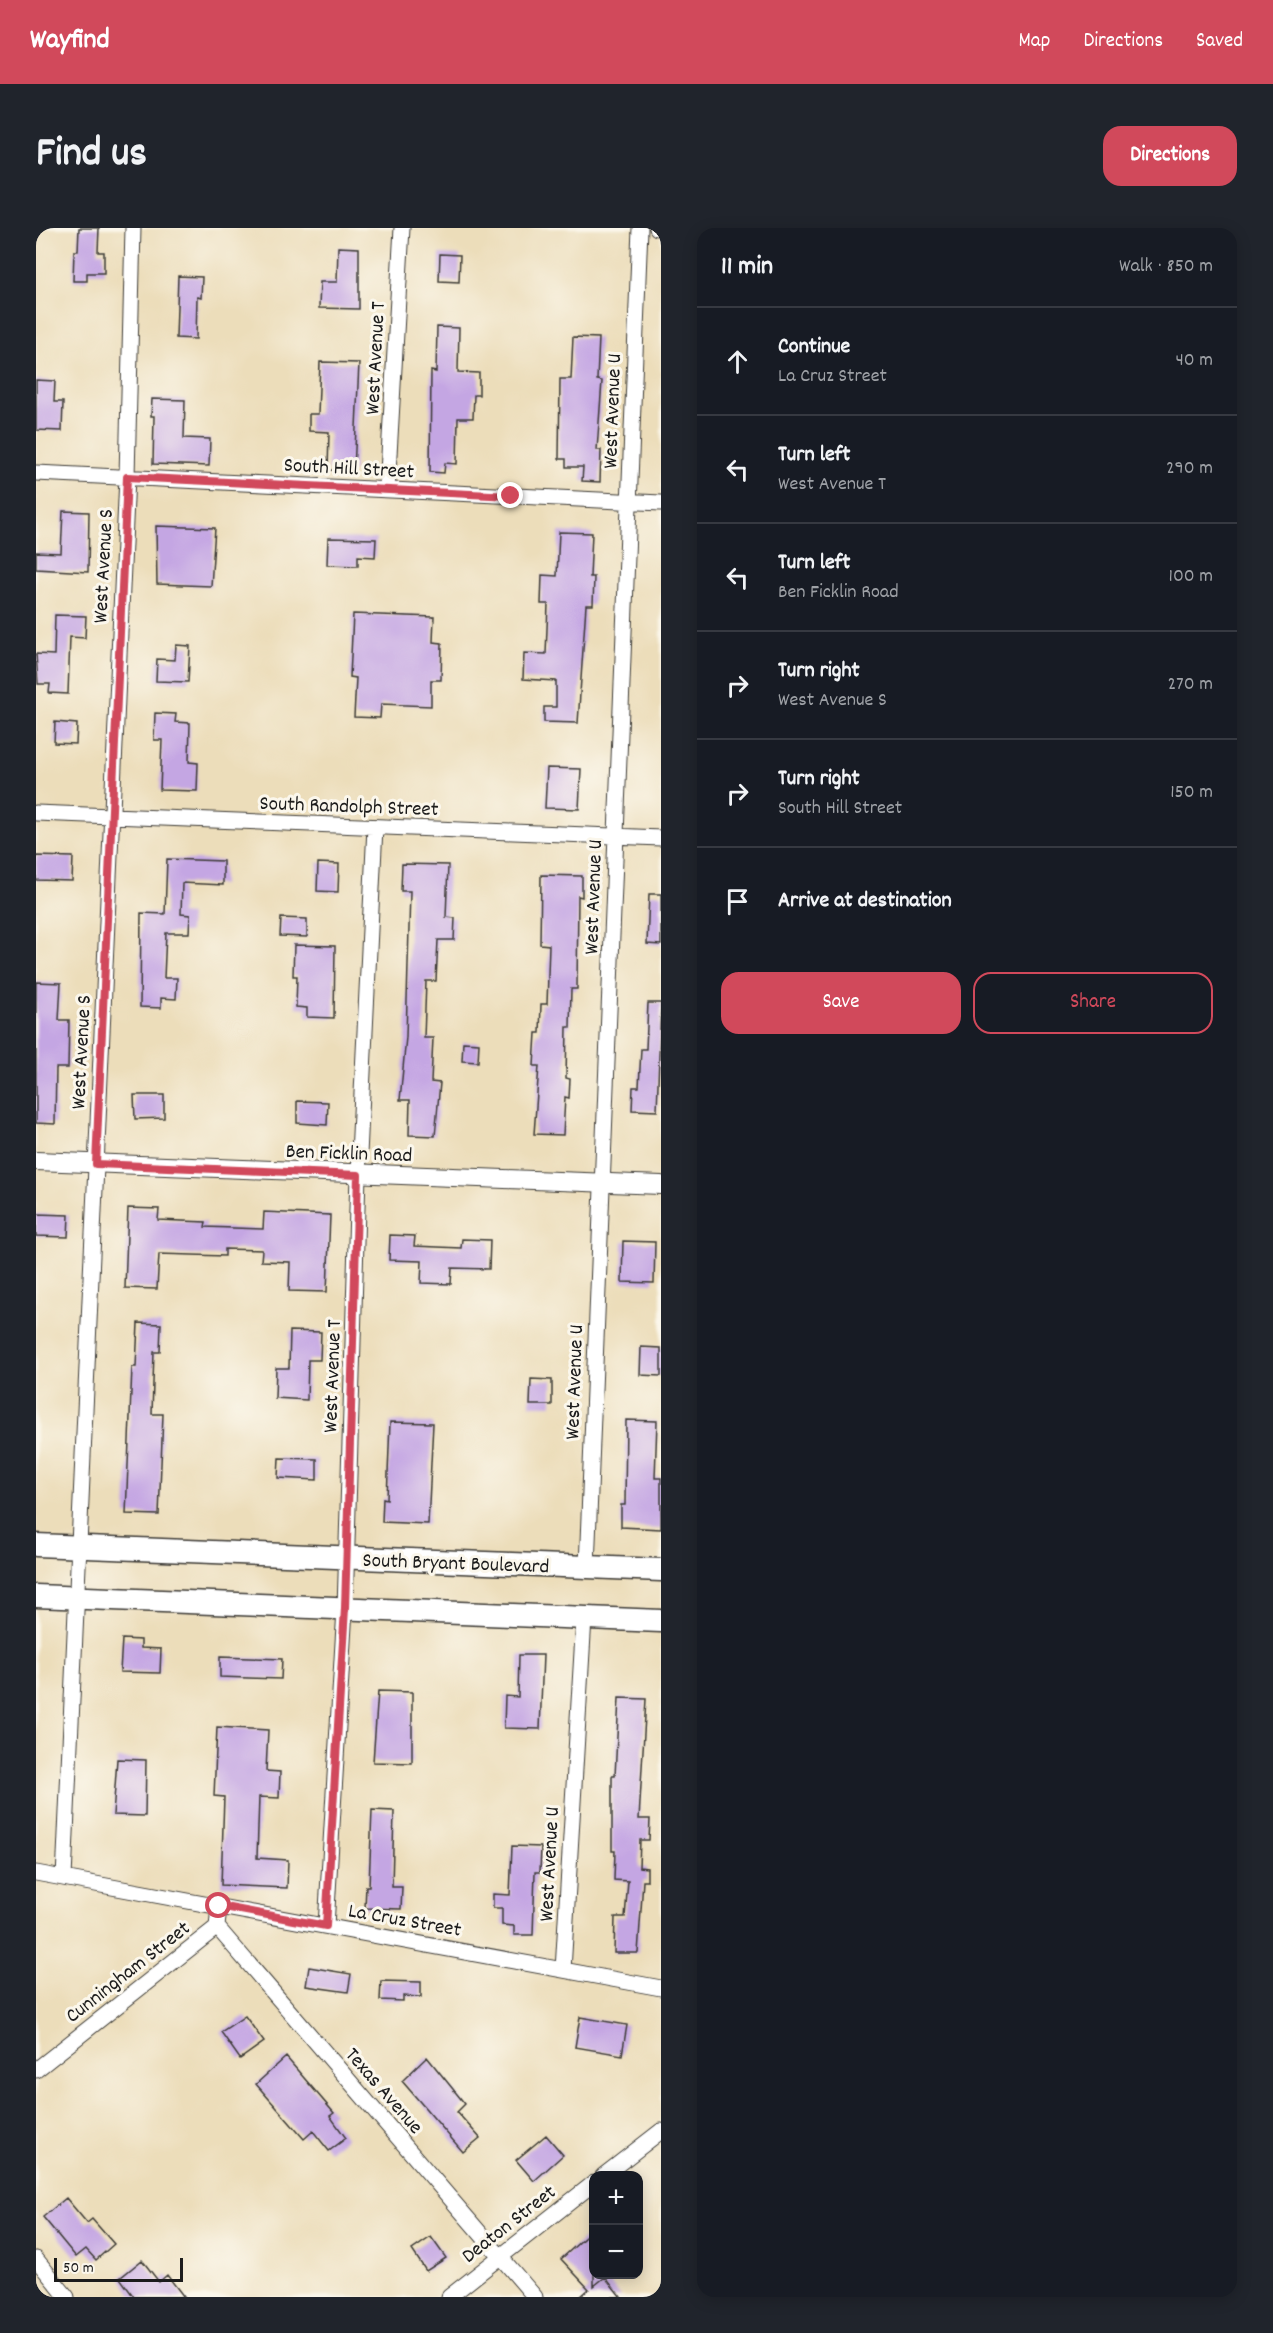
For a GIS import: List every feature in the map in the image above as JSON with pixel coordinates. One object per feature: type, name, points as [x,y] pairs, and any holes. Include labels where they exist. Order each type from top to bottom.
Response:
[{"type":"main road","name":"South Bryant Boulevard","points":[[36,1545],[661,1570]]},
{"type":"main road","points":[[36,1596],[661,1621]]},
{"type":"street","name":"West Avenue S","points":[[64,1878],[127,477],[133,228]]},
{"type":"street","name":"West Avenue T","points":[[387,490],[402,228]]},
{"type":"street","name":"West Avenue U","points":[[587,1567],[640,228]]},
{"type":"street","name":"South Hill Street","points":[[36,473],[661,503]]},
{"type":"street","name":"South Randolph Street","points":[[36,813],[661,838]]},
{"type":"street","name":"West Avenue T","points":[[326,1926],[345,1608],[358,1175],[375,826]]},
{"type":"street","name":"Ben Ficklin Road","points":[[36,1161],[661,1185]]},
{"type":"street","name":"West Avenue U","points":[[563,1970],[584,1618]]},
{"type":"street","name":"La Cruz Street","points":[[36,1873],[661,1988]]},
{"type":"street","points":[[217,1927],[219,1906]]},
{"type":"street","name":"Cunningham Street","points":[[36,2070],[217,1927]]},
{"type":"street","name":"Texas Avenue","points":[[217,1927],[535,2297]]},
{"type":"street","points":[[608,2171],[661,2131]]},
{"type":"street","name":"Deaton Street","points":[[449,2297],[589,2187]]},
{"type":"street","points":[[36,2259],[67,2297]]},
{"type":"building","points":[[79,228],[99,228],[98,252],[104,252],[104,273],[87,273],[87,281],[73,281],[74,251],[78,251]]},
{"type":"building","points":[[338,247],[359,248],[359,309],[319,308],[320,282],[337,282]]},
{"type":"building","points":[[440,254],[460,255],[459,282],[439,281]]},
{"type":"building","points":[[178,276],[202,277],[201,298],[197,297],[196,339],[176,338]]},
{"type":"building","points":[[437,327],[459,328],[458,372],[479,373],[479,395],[474,395],[473,418],[458,418],[457,464],[445,463],[444,473],[430,472],[431,371],[436,372]]},
{"type":"building","points":[[573,337],[599,338],[597,380],[602,381],[597,450],[601,450],[600,482],[582,481],[583,467],[566,467],[566,459],[559,459],[560,379],[571,379]]},
{"type":"building","points":[[320,362],[359,363],[354,471],[328,470],[329,432],[309,431],[309,414],[318,414]]},
{"type":"building","points":[[36,380],[55,381],[54,402],[63,402],[62,431],[36,430]]},
{"type":"building","points":[[152,399],[185,400],[184,438],[210,439],[209,466],[153,464]]},
{"type":"building","points":[[63,511],[89,512],[88,572],[36,569],[36,552],[61,553]]},
{"type":"building","points":[[156,526],[215,528],[211,586],[157,584]]},
{"type":"building","points":[[559,532],[592,533],[590,577],[594,577],[593,605],[586,605],[578,723],[544,722],[544,707],[556,707],[556,681],[523,679],[524,653],[546,654],[548,604],[541,604],[542,575],[557,576]]},
{"type":"building","points":[[328,538],[376,539],[375,557],[358,556],[358,566],[327,565]]},
{"type":"building","points":[[353,614],[434,617],[433,642],[442,643],[441,680],[431,680],[431,706],[381,704],[380,718],[354,717],[356,678],[350,677]]},
{"type":"building","points":[[55,615],[86,616],[85,638],[70,637],[68,694],[49,693],[50,684],[38,684],[36,654],[54,655]]},
{"type":"building","points":[[176,645],[190,646],[188,682],[156,681],[157,659],[175,660]]},
{"type":"building","points":[[155,713],[176,714],[175,722],[190,723],[189,762],[198,763],[197,791],[160,790],[162,740],[154,740]]},
{"type":"building","points":[[55,722],[77,724],[76,744],[54,743]]},
{"type":"building","points":[[547,768],[581,769],[579,809],[545,808]]},
{"type":"building","points":[[36,856],[73,857],[72,881],[36,880]]},
{"type":"building","points":[[167,859],[223,861],[223,885],[182,883],[181,914],[190,915],[189,933],[166,933],[164,978],[177,978],[176,999],[161,998],[161,1008],[140,1007],[141,913],[165,914]]},
{"type":"building","points":[[318,863],[339,864],[338,892],[317,891]]},
{"type":"building","points":[[402,864],[448,865],[446,917],[455,918],[454,940],[438,940],[436,981],[426,981],[424,1038],[433,1038],[431,1082],[440,1083],[435,1136],[409,1135],[410,1100],[400,1100],[406,1037],[410,891],[401,891]]},
{"type":"building","points":[[541,875],[582,876],[582,897],[578,896],[577,989],[571,989],[570,1027],[567,1027],[566,1078],[570,1079],[569,1098],[565,1097],[563,1135],[534,1134],[539,1066],[534,1066],[536,1033],[540,1033],[541,1004],[547,1004],[549,945],[540,944]]},
{"type":"building","points":[[649,894],[661,894],[661,945],[647,944]]},
{"type":"building","points":[[281,918],[307,919],[307,937],[280,936]]},
{"type":"building","points":[[294,945],[335,946],[334,1018],[307,1017],[307,1008],[296,1007],[297,976],[293,976]]},
{"type":"building","points":[[36,982],[61,983],[59,1020],[69,1020],[68,1068],[56,1068],[55,1124],[36,1123]]},
{"type":"building","points":[[648,1003],[661,1003],[657,1111],[632,1110],[633,1087],[639,1087],[641,1049],[646,1049]]},
{"type":"building","points":[[463,1042],[479,1043],[478,1062],[462,1061]]},
{"type":"building","points":[[134,1095],[164,1095],[164,1118],[135,1119]]},
{"type":"building","points":[[297,1101],[328,1102],[327,1125],[297,1123]]},
{"type":"building","points":[[128,1208],[159,1209],[158,1220],[206,1222],[205,1227],[263,1229],[264,1212],[330,1215],[327,1292],[289,1291],[290,1262],[261,1261],[262,1250],[225,1249],[225,1256],[159,1254],[157,1289],[125,1288]]},
{"type":"building","points":[[36,1214],[69,1215],[68,1237],[36,1236]]},
{"type":"building","points":[[390,1235],[415,1236],[414,1246],[461,1248],[462,1239],[490,1240],[489,1269],[452,1268],[451,1284],[421,1283],[422,1261],[389,1260]]},
{"type":"building","points":[[623,1241],[655,1242],[654,1283],[622,1282]]},
{"type":"building","points":[[138,1323],[161,1324],[160,1352],[154,1352],[152,1414],[163,1414],[159,1515],[126,1514],[132,1367],[136,1367]]},
{"type":"building","points":[[290,1331],[321,1332],[320,1360],[308,1360],[307,1400],[275,1398],[276,1368],[289,1368]]},
{"type":"building","points":[[641,1347],[661,1348],[661,1376],[640,1375]]},
{"type":"building","points":[[531,1379],[552,1380],[552,1405],[530,1405]]},
{"type":"building","points":[[626,1420],[657,1421],[655,1478],[661,1478],[661,1529],[621,1527],[621,1505],[625,1505]]},
{"type":"building","points":[[390,1422],[433,1423],[428,1524],[382,1522],[383,1498],[387,1499]]},
{"type":"building","points":[[279,1458],[317,1459],[317,1480],[278,1478]]},
{"type":"building","points":[[122,1639],[141,1640],[141,1648],[161,1649],[160,1673],[120,1672]]},
{"type":"building","points":[[519,1655],[543,1655],[540,1729],[504,1728],[505,1696],[518,1697]]},
{"type":"building","points":[[220,1657],[282,1659],[281,1679],[220,1677]]},
{"type":"building","points":[[378,1691],[412,1692],[412,1763],[373,1762]]},
{"type":"building","points":[[619,1698],[646,1699],[639,1819],[650,1819],[649,1840],[640,1840],[639,1867],[647,1868],[647,1881],[643,1881],[638,1953],[614,1953],[615,1917],[625,1917],[628,1881],[614,1880],[615,1851],[612,1851],[612,1776],[615,1776]]},
{"type":"building","points":[[217,1727],[268,1730],[266,1771],[280,1772],[279,1798],[259,1797],[257,1858],[288,1860],[287,1888],[221,1885],[224,1797],[214,1796]]},
{"type":"building","points":[[117,1759],[146,1760],[145,1816],[113,1815]]},
{"type":"building","points":[[372,1810],[394,1811],[392,1887],[402,1887],[401,1909],[365,1908],[366,1886],[369,1886]]},
{"type":"building","points":[[512,1846],[541,1847],[540,1872],[535,1872],[533,1935],[514,1935],[514,1926],[502,1925],[502,1908],[493,1908],[493,1894],[510,1895]]},
{"type":"building","points":[[309,1967],[351,1974],[348,1992],[306,1986]]},
{"type":"building","points":[[381,1981],[421,1982],[421,1997],[403,1996],[403,2001],[380,2000]]},
{"type":"building","points":[[245,2016],[264,2042],[240,2059],[221,2032]]},
{"type":"building","points":[[580,2017],[627,2025],[622,2055],[575,2047]]},
{"type":"building","points":[[286,2057],[334,2113],[330,2116],[346,2138],[329,2151],[313,2131],[304,2139],[256,2084]]},
{"type":"building","points":[[427,2057],[465,2104],[457,2112],[480,2138],[463,2152],[402,2081]]},
{"type":"building","points":[[546,2135],[563,2155],[534,2181],[516,2160]]},
{"type":"building","points":[[66,2198],[87,2223],[92,2219],[114,2244],[96,2260],[86,2249],[76,2257],[43,2217]]},
{"type":"building","points":[[589,2234],[589,2279],[594,2279],[594,2286],[603,2279],[607,2279],[621,2297],[580,2297],[589,2289],[561,2259]]},
{"type":"building","points":[[431,2237],[446,2258],[426,2271],[412,2250]]},
{"type":"building","points":[[142,2260],[159,2282],[167,2275],[184,2297],[134,2297],[120,2278]]},
{"type":"route","points":[[219,1906],[326,1926],[345,1608],[358,1175],[96,1164],[127,477],[511,496]]}]
